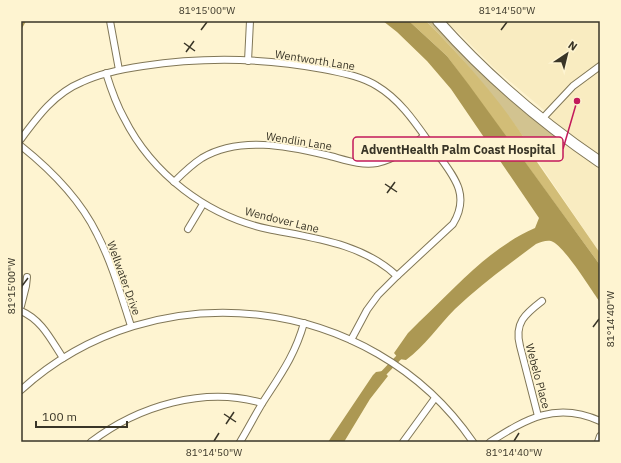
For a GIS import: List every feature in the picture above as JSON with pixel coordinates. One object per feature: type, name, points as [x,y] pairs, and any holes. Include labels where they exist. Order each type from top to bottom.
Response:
[{"type":"main road","points":[[438,21],[497,81],[542,119],[600,162]]},
{"type":"street","points":[[110,21],[119,70]]},
{"type":"street","points":[[248,61],[250,21]]},
{"type":"street","name":"Wentworth Lane","points":[[21,139],[46,107],[62,93],[81,82],[119,70],[165,63],[204,60],[290,64],[349,75],[370,82],[384,90],[394,99],[424,136],[455,179],[460,191],[459,207],[455,220],[450,227],[397,276],[371,304],[351,340]]},
{"type":"street","points":[[542,119],[573,86],[600,66]]},
{"type":"street","name":"Wendover Lane","points":[[106,73],[114,97],[128,127],[153,161],[174,182],[203,204],[248,224],[311,238],[351,249],[376,259],[397,276]]},
{"type":"street","name":"Wendlin Lane","points":[[174,182],[187,168],[203,157],[233,147],[249,145],[268,146],[310,152],[357,163],[375,163],[395,156],[424,136]]},
{"type":"street","name":"Wellwater Drive","points":[[21,146],[64,186],[96,232],[111,264],[131,326]]},
{"type":"street","points":[[188,229],[203,204]]},
{"type":"street","points":[[21,306],[27,277]]},
{"type":"street","name":"Webelo Place","points":[[538,416],[518,334],[525,316],[542,301]]},
{"type":"street","points":[[21,311],[30,315],[39,322],[63,358]]},
{"type":"street","points":[[21,390],[63,358],[131,326],[173,317],[210,313],[259,314],[304,323],[326,330],[351,340],[382,356],[406,373],[435,398],[456,420],[473,442]]},
{"type":"street","points":[[240,442],[262,403],[292,356],[300,338],[304,323]]},
{"type":"street","points":[[91,442],[125,420],[170,404],[221,397],[238,397],[262,403]]},
{"type":"street","points":[[403,442],[435,398]]},
{"type":"street","points":[[490,442],[518,424],[538,416],[552,413],[575,413],[600,421]]},
{"type":"street","points":[[598,442],[600,436]]},
{"type":"shaded area","points":[[383,21],[409,21],[447,56],[600,265],[600,302],[577,268],[563,251],[551,241],[544,241],[536,244],[474,292],[449,315],[425,342],[406,360],[399,359],[394,353],[408,333],[459,283],[503,246],[518,236],[535,228],[539,218],[451,89],[427,61],[397,32]]},
{"type":"shaded area","points":[[409,21],[426,21],[468,65],[494,96],[518,128],[530,147],[537,162],[600,253],[600,265],[447,56]]},
{"type":"shaded area","points":[[426,21],[434,21],[557,136],[535,157],[523,136],[489,91],[459,55]]},
{"type":"shaded area","points":[[445,21],[600,21],[600,157],[574,139],[554,122],[544,110],[494,68]]},
{"type":"shaded area","points":[[557,136],[600,165],[600,253],[535,157]]},
{"type":"shaded area","points":[[383,371],[388,376],[370,399],[344,442],[328,442],[373,375],[376,372]]},
{"type":"waterway","points":[[21,28],[25,21]]},
{"type":"waterway","points":[[379,378],[403,353]]},
{"type":"place","name":"AdventHealth Palm Coast Hospital","points":[[577,101]]}]
